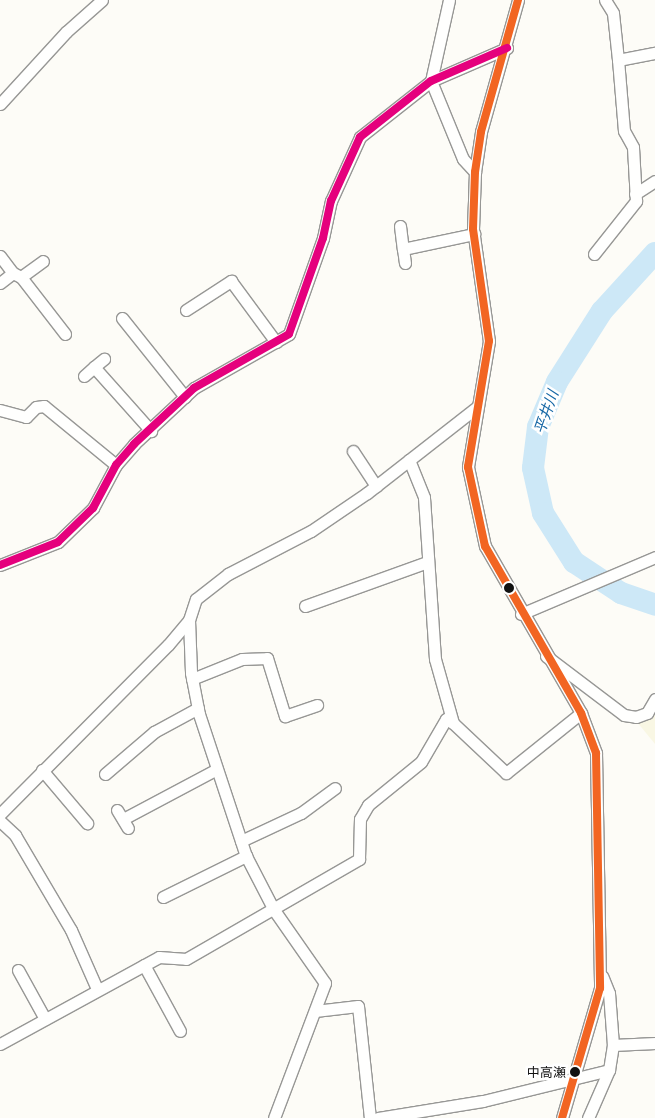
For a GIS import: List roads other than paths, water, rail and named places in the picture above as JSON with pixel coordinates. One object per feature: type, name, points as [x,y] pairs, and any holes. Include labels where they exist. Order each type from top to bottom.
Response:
[{"type":"street","points":[[0,104],[66,32],[102,0]]},
{"type":"street","points":[[450,0],[431,81],[463,159],[475,172]]},
{"type":"street","points":[[594,254],[636,201],[613,13],[605,0]]},
{"type":"street","points":[[519,2],[481,132],[475,172],[474,234],[489,326],[468,467],[472,498],[485,546],[544,655],[581,713],[597,762],[601,974],[576,1079],[564,1117]]},
{"type":"street","points":[[0,565],[58,542],[93,508],[116,465],[185,397],[211,376],[276,342],[293,327],[324,238],[331,201],[360,137],[431,81],[507,48]]},
{"type":"street","points":[[618,60],[655,53]]},
{"type":"street","points":[[636,194],[655,181]]},
{"type":"street","points":[[400,226],[405,263]]},
{"type":"street","points":[[403,250],[474,234]]},
{"type":"street","points":[[0,256],[65,334]]},
{"type":"street","points":[[0,283],[43,261]]},
{"type":"street","points":[[186,310],[231,281],[276,342]]},
{"type":"street","points":[[122,318],[185,397]]},
{"type":"street","points":[[84,376],[104,359]]},
{"type":"street","points":[[94,367],[150,431]]},
{"type":"street","points":[[0,410],[26,417],[36,407],[44,406],[116,465]]},
{"type":"street","points":[[0,814],[188,620],[196,599],[228,574],[311,531],[376,486],[477,407]]},
{"type":"street","points":[[353,452],[376,486]]},
{"type":"street","points":[[409,460],[424,497],[435,659],[453,724]]},
{"type":"street","points":[[521,614],[655,557]]},
{"type":"street","points":[[305,606],[427,562]]},
{"type":"street","points":[[188,620],[192,679],[198,708],[246,856],[274,910],[325,983],[274,1118]]},
{"type":"street","points":[[544,655],[624,714],[636,717],[646,713],[655,699]]},
{"type":"street","points":[[192,679],[242,659],[267,658],[286,716],[317,705]]},
{"type":"street","points":[[105,774],[154,732],[198,708]]},
{"type":"street","points":[[0,1044],[97,989],[144,965],[165,956],[186,959],[274,910],[359,859],[360,819],[368,805],[421,762],[446,720],[453,724],[506,774],[581,713]]},
{"type":"street","points":[[123,819],[217,769]]},
{"type":"street","points":[[42,770],[87,823]]},
{"type":"street","points":[[241,841],[300,813],[335,788]]},
{"type":"street","points":[[0,821],[15,835],[71,930],[97,989]]},
{"type":"street","points":[[163,898],[246,856]]},
{"type":"street","points":[[144,965],[180,1032]]},
{"type":"street","points":[[18,970],[46,1019]]},
{"type":"street","points":[[588,1118],[609,1070],[613,1045],[609,993],[601,974]]},
{"type":"street","points":[[315,1011],[358,1006],[370,1118]]},
{"type":"street","points":[[613,1045],[655,1043]]},
{"type":"street","points":[[378,1118],[576,1079],[609,1070]]},
{"type":"waterway","name":"平井川","points":[[655,253],[602,311],[557,382],[538,427],[533,468],[543,513],[574,562],[621,593],[655,605]]},
{"type":"place","name":"中高瀬","points":[[575,1072]]}]
